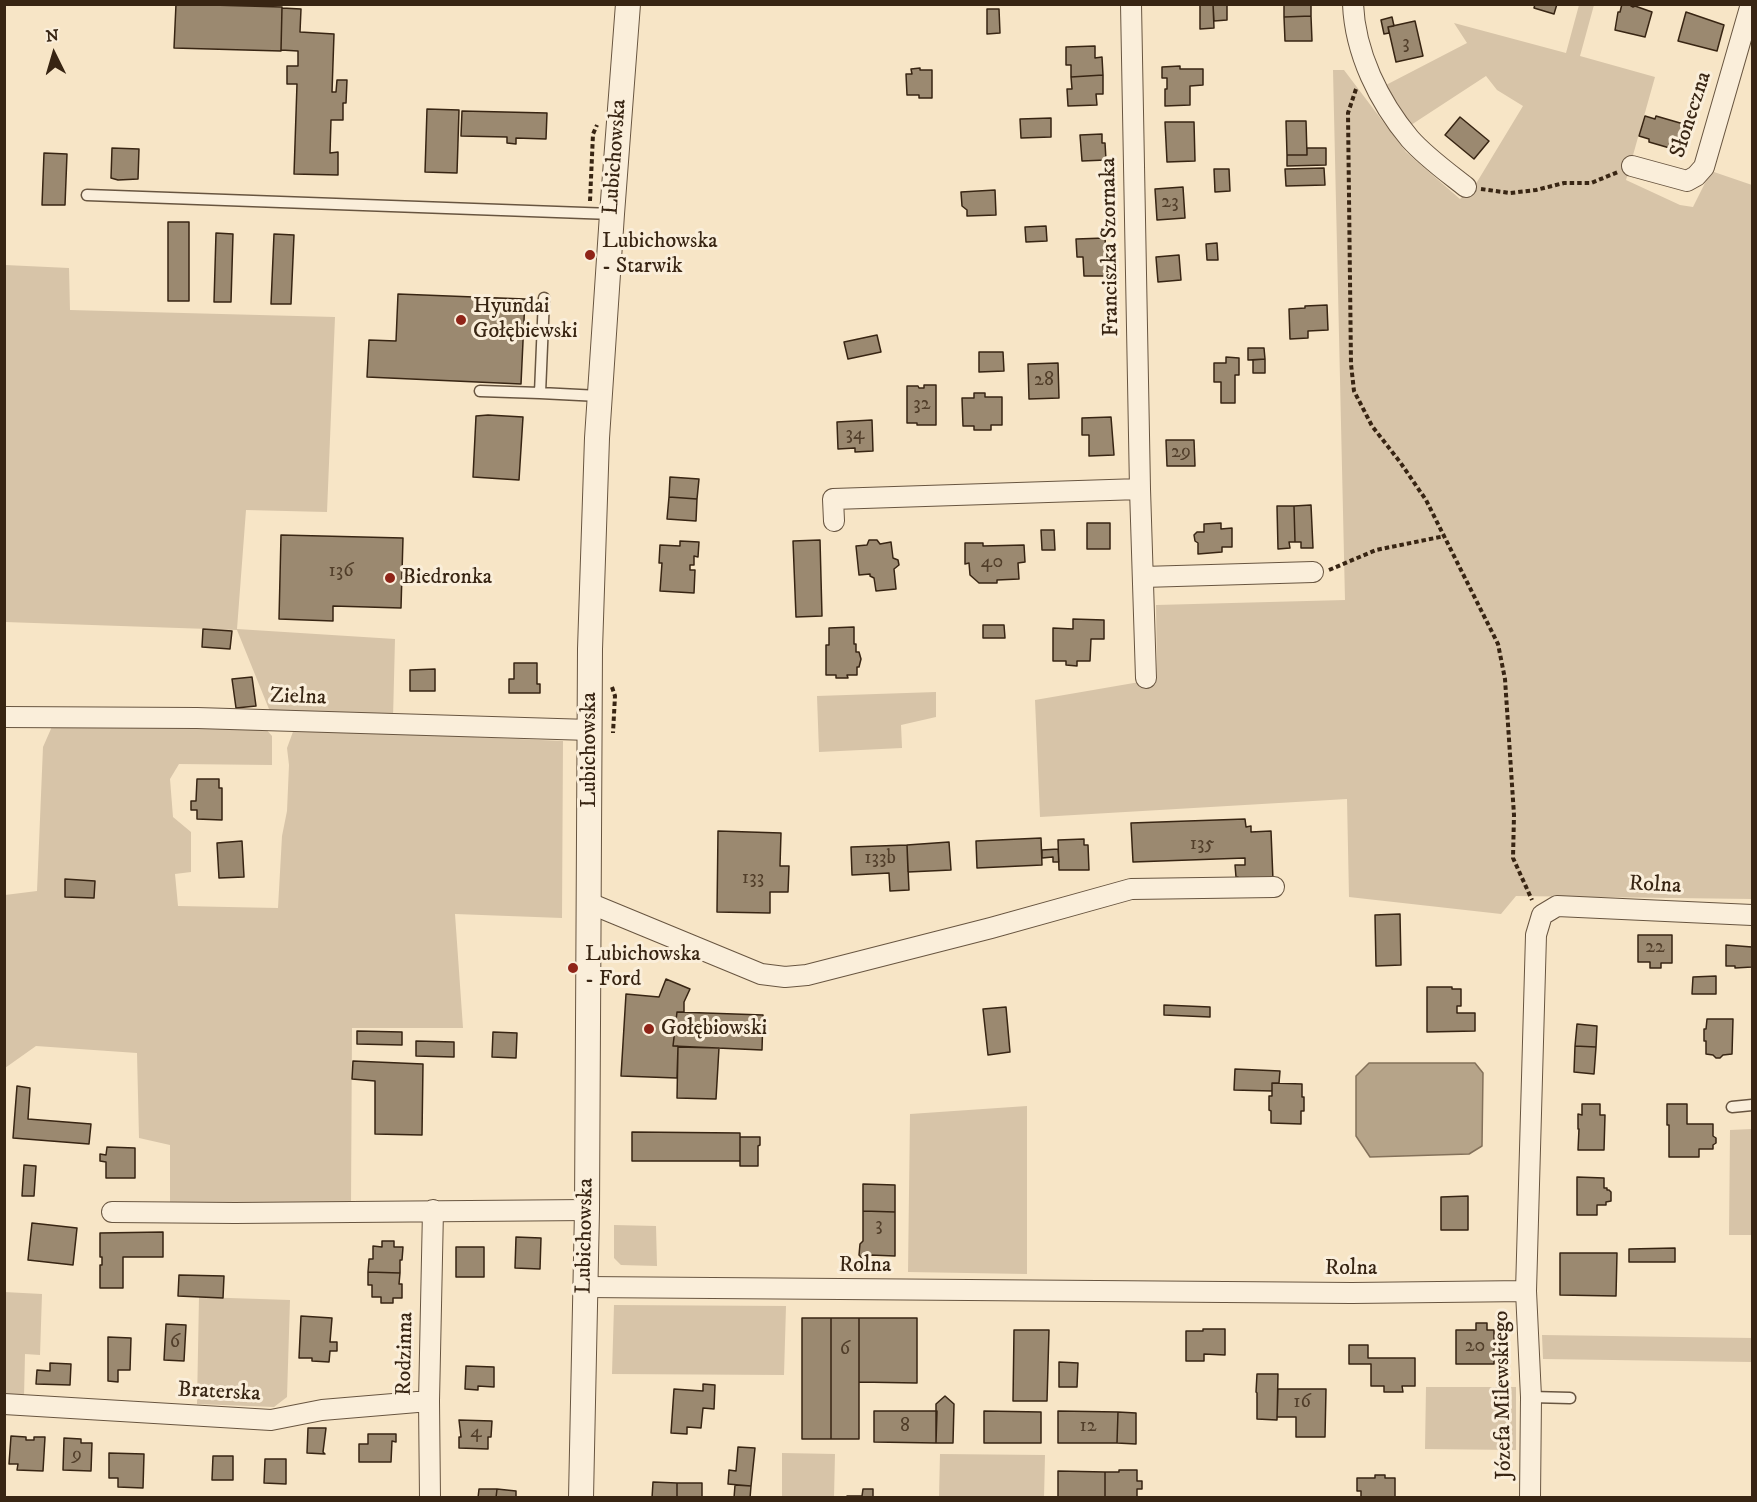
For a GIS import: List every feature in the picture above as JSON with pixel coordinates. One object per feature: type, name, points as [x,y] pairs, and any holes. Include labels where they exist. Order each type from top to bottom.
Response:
[{"type":"street","name":"Lubichowska","points":[[581,1497],[588,1210],[591,638],[599,396],[628,4]]},
{"type":"street","name":"Franciszka Szornaka","points":[[1131,4],[1146,678]]},
{"type":"street","points":[[1353,4],[1365,65],[1385,104],[1410,138],[1433,161],[1466,187]]},
{"type":"street","name":"Słoneczna","points":[[1632,166],[1687,181],[1696,176],[1704,166],[1750,4]]},
{"type":"street","points":[[834,521],[833,499],[1140,489]]},
{"type":"street","points":[[1143,577],[1313,572]]},
{"type":"street","name":"Zielna","points":[[4,717],[197,718],[590,730]]},
{"type":"street","points":[[589,903],[761,974],[785,977],[807,975],[1131,889],[1274,887]]},
{"type":"street","name":"Rolna","points":[[1542,915],[1557,906],[1752,915]]},
{"type":"street","points":[[1526,1291],[1536,935],[1542,915]]},
{"type":"street","name":"Rodzinna","points":[[430,1497],[429,1401],[433,1210]]},
{"type":"street","points":[[112,1212],[588,1210]]},
{"type":"street","name":"Rolna","points":[[585,1287],[1352,1293],[1526,1291]]},
{"type":"street","name":"Józefa Milewskiego","points":[[1526,1291],[1531,1397],[1530,1497]]},
{"type":"street","name":"Braterska","points":[[4,1404],[271,1420],[322,1410],[429,1401]]},
{"type":"lane","points":[[87,195],[612,214]]},
{"type":"lane","points":[[540,393],[544,298]]},
{"type":"lane","points":[[480,391],[599,396]]},
{"type":"lane","points":[[1732,1107],[1752,1105]]},
{"type":"lane","points":[[1531,1397],[1570,1398]]},
{"type":"path","points":[[1365,65],[1348,113],[1351,364],[1354,392],[1372,426],[1401,462],[1426,500],[1498,644],[1505,679],[1514,815],[1513,858],[1529,895],[1542,915]]},
{"type":"path","points":[[1466,187],[1510,193],[1536,190],[1564,183],[1591,183],[1632,166]]},
{"type":"path","points":[[1313,572],[1333,569],[1376,550],[1444,536]]},
{"type":"shaded area","points":[[1579,5],[1594,5],[1580,56],[1655,77],[1626,180],[1680,205],[1693,207],[1711,171],[1752,185],[1752,899],[1516,896],[1501,914],[1349,897],[1347,799],[1040,817],[1035,700],[1157,679],[1156,605],[1345,600],[1333,70],[1344,70],[1406,152],[1460,199],[1477,182],[1523,106],[1497,90],[1486,76],[1411,125],[1386,85],[1467,43],[1454,23],[1566,53]]},
{"type":"shaded area","points":[[5,265],[69,268],[70,310],[335,317],[327,512],[246,510],[237,629],[395,639],[393,719],[271,714],[237,630],[5,622]]},
{"type":"shaded area","points":[[936,692],[936,717],[901,725],[902,748],[819,752],[817,696]]},
{"type":"shaded area","points":[[54,722],[263,726],[272,736],[272,765],[179,764],[170,779],[173,817],[191,832],[191,872],[175,874],[178,906],[278,908],[282,836],[287,811],[289,765],[287,748],[294,729],[563,741],[562,918],[455,914],[463,1028],[352,1028],[351,1205],[170,1203],[170,1145],[139,1138],[137,1053],[36,1046],[5,1068],[5,895],[37,891],[43,747]]},
{"type":"shaded area","points":[[1369,1063],[1475,1063],[1483,1073],[1482,1146],[1469,1154],[1370,1157],[1356,1136],[1356,1076]]},
{"type":"shaded area","points":[[1027,1106],[1027,1274],[908,1272],[910,1114]]},
{"type":"shaded area","points":[[1752,1129],[1752,1235],[1729,1235],[1730,1130]]},
{"type":"shaded area","points":[[614,1225],[656,1226],[657,1266],[621,1265],[614,1258]]},
{"type":"shaded area","points":[[4,1292],[42,1294],[40,1355],[25,1354],[24,1397],[5,1396]]},
{"type":"shaded area","points":[[199,1297],[290,1300],[287,1397],[274,1407],[197,1404]]},
{"type":"shaded area","points":[[614,1305],[786,1306],[784,1375],[612,1374]]},
{"type":"shaded area","points":[[1542,1335],[1752,1338],[1752,1362],[1543,1359]]},
{"type":"shaded area","points":[[1426,1387],[1516,1387],[1516,1450],[1425,1449]]},
{"type":"shaded area","points":[[782,1453],[835,1454],[834,1497],[782,1497]]},
{"type":"shaded area","points":[[940,1454],[1045,1455],[1044,1497],[939,1497]]},
{"type":"building","points":[[176,4],[282,7],[281,51],[174,48]]},
{"type":"building","points":[[1200,4],[1213,4],[1214,28],[1200,29]]},
{"type":"building","points":[[1213,4],[1227,4],[1227,20],[1214,21]]},
{"type":"building","points":[[1284,4],[1311,4],[1311,16],[1284,17]]},
{"type":"building","points":[[1535,4],[1557,4],[1554,14],[1534,8]]},
{"type":"building","points":[[1622,4],[1652,12],[1645,37],[1615,30]]},
{"type":"building","points":[[282,8],[301,9],[300,32],[334,34],[332,92],[336,92],[337,80],[347,80],[343,120],[331,120],[330,153],[338,152],[338,175],[294,174],[297,84],[287,84],[287,66],[298,66],[298,51],[281,50]]},
{"type":"building","points":[[987,9],[999,9],[1000,33],[987,34]]},
{"type":"building","points":[[1686,12],[1724,25],[1717,51],[1678,41]]},
{"type":"building","points":[[1311,16],[1312,41],[1285,41],[1284,17]]},
{"type":"building","points":[[1392,17],[1394,26],[1388,27],[1389,33],[1384,34],[1381,20]]},
{"type":"building","points":[[1415,21],[1423,56],[1396,62],[1388,27]]},
{"type":"building","points":[[1095,46],[1095,58],[1102,57],[1103,75],[1071,77],[1071,65],[1066,65],[1066,47]]},
{"type":"building","points":[[1180,66],[1180,69],[1203,69],[1203,85],[1190,86],[1190,105],[1165,106],[1167,78],[1162,78],[1162,67]]},
{"type":"building","points":[[920,68],[920,70],[932,70],[932,98],[907,95],[906,74],[912,74],[911,69]]},
{"type":"building","points":[[1103,75],[1103,94],[1096,94],[1097,105],[1068,106],[1067,89],[1072,89],[1071,77]]},
{"type":"building","points":[[427,109],[459,110],[457,173],[425,172]]},
{"type":"building","points":[[462,111],[547,113],[546,139],[516,138],[516,144],[507,143],[507,137],[461,136]]},
{"type":"building","points":[[1645,116],[1655,119],[1656,116],[1687,125],[1680,151],[1649,142],[1649,139],[1639,136]]},
{"type":"building","points":[[1460,117],[1489,141],[1474,159],[1445,135]]},
{"type":"building","points":[[1051,118],[1051,137],[1021,138],[1020,119]]},
{"type":"building","points":[[1286,121],[1306,121],[1307,155],[1287,155]]},
{"type":"building","points":[[1165,122],[1194,122],[1195,161],[1167,162]]},
{"type":"building","points":[[1102,134],[1106,160],[1082,161],[1080,135]]},
{"type":"building","points":[[112,148],[139,149],[138,179],[111,178]]},
{"type":"building","points":[[1307,148],[1326,148],[1326,165],[1287,166],[1287,155],[1307,155]]},
{"type":"building","points":[[44,153],[67,154],[65,205],[42,205]]},
{"type":"building","points":[[1324,168],[1325,185],[1286,186],[1285,169]]},
{"type":"building","points":[[1214,169],[1229,169],[1230,191],[1215,192]]},
{"type":"building","points":[[1183,187],[1185,218],[1157,220],[1155,189]]},
{"type":"building","points":[[995,190],[996,215],[967,216],[967,210],[962,206],[961,192]]},
{"type":"building","points":[[168,222],[189,222],[189,301],[168,301]]},
{"type":"building","points":[[1046,226],[1047,241],[1026,242],[1025,227]]},
{"type":"building","points":[[216,233],[233,234],[231,302],[214,302]]},
{"type":"building","points":[[274,234],[294,235],[291,304],[271,304]]},
{"type":"building","points":[[1105,238],[1108,276],[1084,276],[1083,257],[1077,257],[1076,239]]},
{"type":"building","points":[[1217,243],[1218,260],[1207,260],[1206,244]]},
{"type":"building","points":[[1179,255],[1181,280],[1158,282],[1156,257]]},
{"type":"building","name":"Hyundai Gołębiewski","points":[[398,294],[525,299],[521,384],[367,377],[369,340],[396,341]]},
{"type":"building","points":[[1327,305],[1328,330],[1308,331],[1308,338],[1290,339],[1289,309]]},
{"type":"building","points":[[877,335],[881,352],[848,359],[844,342]]},
{"type":"building","points":[[1248,348],[1264,348],[1265,359],[1248,360]]},
{"type":"building","points":[[979,352],[1003,352],[1004,371],[979,372]]},
{"type":"building","points":[[1226,357],[1239,358],[1239,375],[1235,375],[1235,403],[1221,403],[1221,382],[1214,382],[1214,363],[1226,363]]},
{"type":"building","points":[[1265,359],[1265,373],[1253,373],[1253,360]]},
{"type":"building","points":[[1058,363],[1059,398],[1029,399],[1028,364]]},
{"type":"building","points":[[924,385],[936,385],[936,425],[907,423],[907,386],[924,388]]},
{"type":"building","points":[[974,393],[985,393],[985,397],[1002,397],[1002,425],[991,425],[991,430],[974,430],[974,426],[963,426],[962,398],[974,398]]},
{"type":"building","points":[[476,416],[523,417],[519,480],[473,477]]},
{"type":"building","points":[[1111,417],[1114,455],[1089,456],[1089,435],[1082,435],[1082,418]]},
{"type":"building","points":[[872,420],[873,451],[855,452],[855,448],[838,449],[837,422]]},
{"type":"building","points":[[1166,440],[1194,440],[1195,466],[1167,466]]},
{"type":"building","points":[[670,477],[699,479],[697,499],[669,497]]},
{"type":"building","points":[[669,497],[697,499],[696,521],[667,519]]},
{"type":"building","points":[[1311,505],[1313,548],[1301,548],[1301,542],[1295,542],[1294,506]]},
{"type":"building","points":[[1277,506],[1294,506],[1295,542],[1289,542],[1290,548],[1278,549]]},
{"type":"building","points":[[1087,523],[1110,523],[1110,549],[1087,549]]},
{"type":"building","points":[[1221,523],[1221,529],[1232,528],[1232,547],[1222,547],[1222,552],[1198,554],[1198,543],[1194,535],[1197,532],[1204,532],[1204,524]]},
{"type":"building","points":[[1041,530],[1054,530],[1055,550],[1042,550]]},
{"type":"building","points":[[281,535],[403,538],[401,608],[333,606],[333,621],[279,619]]},
{"type":"building","points":[[820,540],[822,616],[796,617],[793,541]]},
{"type":"building","points":[[869,540],[877,540],[880,544],[891,542],[893,558],[898,560],[899,565],[894,569],[896,589],[876,591],[874,578],[870,574],[859,575],[856,546],[867,545]]},
{"type":"building","points":[[680,541],[699,542],[698,557],[694,556],[694,565],[690,565],[690,570],[695,570],[694,593],[660,591],[662,563],[659,563],[660,545],[680,546]]},
{"type":"building","points":[[965,543],[983,543],[983,546],[1024,545],[1025,562],[1018,563],[1019,579],[979,583],[970,575],[969,563],[965,564]]},
{"type":"building","points":[[1073,619],[1104,620],[1104,639],[1091,639],[1090,661],[1077,661],[1077,666],[1066,665],[1066,661],[1053,661],[1053,628],[1073,629]]},
{"type":"building","points":[[983,625],[1004,625],[1005,638],[983,638]]},
{"type":"building","points":[[854,627],[854,644],[856,644],[856,652],[859,652],[861,659],[857,667],[857,675],[836,678],[836,675],[826,675],[826,645],[829,645],[829,628]]},
{"type":"building","points":[[203,629],[232,631],[230,649],[202,647]]},
{"type":"building","points":[[514,663],[537,663],[537,684],[540,684],[540,693],[509,693],[509,679],[514,679]]},
{"type":"building","points":[[435,669],[435,691],[410,691],[410,670]]},
{"type":"building","points":[[252,677],[256,706],[236,708],[232,679]]},
{"type":"building","points":[[197,779],[219,779],[219,788],[222,788],[222,820],[197,819],[197,810],[191,810],[191,801],[196,801]]},
{"type":"building","points":[[1245,819],[1246,827],[1251,826],[1251,832],[1271,831],[1273,880],[1238,881],[1235,865],[1245,865],[1245,858],[1133,862],[1131,823]]},
{"type":"building","points":[[718,831],[781,833],[780,866],[789,866],[788,892],[770,892],[770,913],[717,912]]},
{"type":"building","points":[[1041,838],[1042,865],[977,868],[976,841]]},
{"type":"building","points":[[1084,839],[1084,845],[1088,845],[1089,870],[1059,870],[1058,840]]},
{"type":"building","points":[[242,841],[244,877],[219,878],[217,843]]},
{"type":"building","points":[[949,842],[951,870],[908,872],[907,845]]},
{"type":"building","points":[[907,845],[909,890],[890,891],[889,873],[852,875],[851,847]]},
{"type":"building","points":[[1058,849],[1059,862],[1053,862],[1053,857],[1042,858],[1042,850]]},
{"type":"building","points":[[65,879],[95,881],[94,898],[65,897]]},
{"type":"building","points":[[1400,914],[1401,965],[1376,966],[1375,915]]},
{"type":"building","points":[[1638,935],[1672,935],[1672,963],[1661,963],[1661,968],[1650,968],[1650,962],[1638,962]]},
{"type":"building","points":[[1726,945],[1752,947],[1752,967],[1726,966]]},
{"type":"building","points":[[1716,976],[1716,994],[1692,994],[1693,977]]},
{"type":"building","name":"Gołębiowski","points":[[666,979],[690,989],[684,1002],[684,1012],[677,1012],[673,1046],[678,1046],[677,1078],[621,1076],[626,994],[659,997]]},
{"type":"building","points":[[1427,987],[1461,989],[1461,1006],[1457,1006],[1457,1013],[1475,1013],[1475,1031],[1427,1032]]},
{"type":"building","points":[[1164,1005],[1210,1007],[1210,1017],[1164,1015]]},
{"type":"building","points":[[1006,1007],[1010,1052],[988,1055],[983,1009]]},
{"type":"building","points":[[677,1012],[763,1015],[762,1050],[673,1046]]},
{"type":"building","points":[[1707,1019],[1733,1019],[1732,1054],[1716,1058],[1706,1054],[1704,1029],[1706,1029]]},
{"type":"building","points":[[1577,1024],[1597,1026],[1596,1047],[1575,1046]]},
{"type":"building","points":[[357,1031],[402,1032],[402,1045],[357,1044]]},
{"type":"building","points":[[493,1032],[517,1033],[516,1058],[492,1057]]},
{"type":"building","points":[[416,1041],[454,1042],[454,1057],[416,1056]]},
{"type":"building","points":[[1575,1046],[1596,1047],[1594,1074],[1574,1072]]},
{"type":"building","points":[[678,1047],[719,1048],[716,1099],[677,1098]]},
{"type":"building","points":[[353,1061],[423,1064],[422,1135],[375,1134],[375,1081],[352,1079]]},
{"type":"building","points":[[1235,1069],[1280,1071],[1279,1083],[1272,1083],[1272,1091],[1234,1090]]},
{"type":"building","points":[[1272,1083],[1302,1084],[1304,1111],[1301,1111],[1301,1124],[1271,1123],[1269,1096],[1272,1096]]},
{"type":"building","points":[[17,1086],[30,1088],[28,1119],[91,1124],[89,1144],[13,1138]]},
{"type":"building","points":[[1582,1104],[1600,1104],[1600,1115],[1605,1115],[1604,1150],[1578,1150],[1578,1114],[1582,1115]]},
{"type":"building","points":[[1667,1104],[1687,1104],[1687,1124],[1713,1124],[1713,1136],[1716,1138],[1716,1143],[1713,1149],[1699,1149],[1699,1157],[1669,1157]]},
{"type":"building","points":[[632,1132],[740,1133],[740,1161],[632,1161]]},
{"type":"building","points":[[740,1137],[760,1137],[758,1166],[740,1166]]},
{"type":"building","points":[[107,1147],[135,1148],[135,1178],[106,1178],[106,1162],[100,1161],[100,1154],[106,1155]]},
{"type":"building","points":[[24,1165],[36,1166],[34,1196],[22,1196]]},
{"type":"building","points":[[1577,1177],[1604,1178],[1604,1188],[1611,1192],[1611,1201],[1606,1202],[1606,1205],[1597,1205],[1597,1215],[1577,1215]]},
{"type":"building","points":[[863,1184],[895,1185],[895,1212],[863,1211]]},
{"type":"building","points":[[1468,1196],[1468,1230],[1441,1230],[1441,1197]]},
{"type":"building","points":[[863,1211],[895,1212],[895,1256],[870,1255],[870,1258],[862,1258],[859,1255],[860,1244],[863,1241]]},
{"type":"building","points":[[32,1223],[77,1228],[73,1265],[28,1260]]},
{"type":"building","points":[[163,1232],[163,1257],[123,1257],[123,1288],[100,1288],[102,1257],[100,1257],[100,1233]]},
{"type":"building","points":[[516,1237],[541,1238],[540,1269],[515,1268]]},
{"type":"building","points":[[382,1241],[394,1241],[394,1247],[403,1247],[400,1273],[368,1272],[369,1259],[373,1259],[373,1246],[382,1247]]},
{"type":"building","points":[[456,1247],[484,1247],[484,1277],[456,1277]]},
{"type":"building","points":[[1675,1248],[1675,1262],[1629,1262],[1629,1249]]},
{"type":"building","points":[[1560,1253],[1617,1253],[1616,1296],[1560,1295]]},
{"type":"building","points":[[368,1272],[400,1273],[399,1284],[402,1284],[402,1298],[393,1298],[393,1303],[381,1303],[381,1297],[372,1297],[372,1285],[368,1285]]},
{"type":"building","points":[[179,1275],[224,1276],[223,1298],[178,1296]]},
{"type":"building","points":[[301,1316],[332,1318],[330,1342],[337,1342],[337,1351],[330,1351],[329,1362],[299,1358]]},
{"type":"building","points":[[802,1318],[831,1318],[831,1439],[802,1439]]},
{"type":"building","points":[[831,1318],[859,1318],[859,1439],[831,1439]]},
{"type":"building","points":[[859,1318],[917,1318],[917,1383],[859,1382]]},
{"type":"building","points":[[1476,1323],[1487,1323],[1487,1330],[1494,1330],[1494,1364],[1456,1364],[1456,1330],[1476,1330]]},
{"type":"building","points":[[166,1324],[186,1325],[184,1361],[164,1360]]},
{"type":"building","points":[[1203,1329],[1225,1329],[1225,1355],[1204,1354],[1204,1361],[1186,1361],[1186,1331],[1203,1331]]},
{"type":"building","points":[[1014,1330],[1049,1330],[1047,1401],[1013,1401]]},
{"type":"building","points":[[108,1337],[131,1338],[130,1370],[118,1370],[118,1382],[108,1381]]},
{"type":"building","points":[[1349,1345],[1368,1345],[1368,1358],[1415,1358],[1415,1386],[1402,1386],[1403,1392],[1384,1392],[1384,1386],[1371,1386],[1371,1364],[1349,1364]]},
{"type":"building","points":[[1059,1362],[1078,1363],[1077,1387],[1059,1387]]},
{"type":"building","points":[[50,1363],[71,1364],[70,1385],[36,1384],[37,1370],[50,1371]]},
{"type":"building","points":[[466,1366],[494,1367],[494,1387],[478,1386],[478,1390],[465,1389]]},
{"type":"building","points":[[1257,1374],[1278,1374],[1277,1420],[1257,1419]]},
{"type":"building","points":[[703,1384],[715,1385],[714,1409],[703,1408],[701,1428],[687,1427],[687,1434],[671,1433],[674,1389],[703,1391]]},
{"type":"building","points":[[1278,1389],[1326,1389],[1325,1437],[1296,1437],[1296,1417],[1277,1417]]},
{"type":"building","points":[[945,1396],[954,1404],[953,1443],[936,1443],[936,1404]]},
{"type":"building","points":[[874,1411],[937,1411],[936,1443],[874,1442]]},
{"type":"building","points":[[984,1411],[1041,1412],[1041,1443],[984,1443]]},
{"type":"building","points":[[1058,1411],[1118,1412],[1117,1443],[1058,1443]]},
{"type":"building","points":[[1118,1412],[1136,1413],[1136,1444],[1117,1443]]},
{"type":"building","points":[[459,1420],[492,1421],[488,1449],[459,1448],[459,1437],[461,1437]]},
{"type":"building","points":[[308,1428],[326,1428],[323,1452],[325,1454],[307,1453]]},
{"type":"building","points":[[368,1434],[396,1434],[396,1442],[392,1441],[391,1462],[359,1462],[359,1444],[368,1444]]},
{"type":"building","points":[[11,1436],[26,1437],[26,1440],[45,1437],[43,1471],[17,1470],[18,1464],[9,1464]]},
{"type":"building","points":[[64,1438],[81,1439],[81,1443],[92,1443],[91,1471],[63,1470]]},
{"type":"building","points":[[738,1447],[755,1448],[751,1486],[728,1484],[729,1470],[736,1471]]},
{"type":"building","points":[[109,1453],[144,1454],[143,1488],[118,1487],[118,1478],[109,1478]]},
{"type":"building","points":[[213,1456],[233,1456],[233,1480],[212,1480]]},
{"type":"building","points":[[265,1459],[286,1459],[286,1484],[264,1483]]},
{"type":"building","points":[[1119,1470],[1137,1470],[1137,1481],[1142,1481],[1142,1489],[1137,1489],[1137,1498],[1105,1498],[1105,1472],[1119,1472]]},
{"type":"building","points":[[1058,1471],[1105,1472],[1105,1498],[1058,1498]]},
{"type":"building","points":[[1375,1475],[1395,1478],[1395,1498],[1361,1498],[1361,1491],[1357,1491],[1357,1478],[1375,1478]]},
{"type":"building","points":[[653,1482],[677,1483],[677,1498],[652,1498]]},
{"type":"building","points":[[677,1483],[702,1483],[702,1498],[677,1498]]},
{"type":"building","points":[[735,1485],[751,1486],[750,1498],[734,1498]]},
{"type":"building","points":[[479,1489],[497,1489],[496,1498],[478,1498]]},
{"type":"building","points":[[497,1489],[516,1491],[516,1498],[496,1498]]},
{"type":"building","points":[[863,1489],[873,1489],[873,1498],[847,1498],[847,1496],[862,1496]]},
{"type":"place","name":"Lubichowska - Starwik","points":[[590,255]]},
{"type":"place","name":"Hyundai Gołębiewski","points":[[461,320]]},
{"type":"place","name":"Biedronka","points":[[390,578]]},
{"type":"place","name":"Lubichowska - Ford","points":[[573,968]]},
{"type":"place","name":"Gołębiowski","points":[[649,1029]]}]
